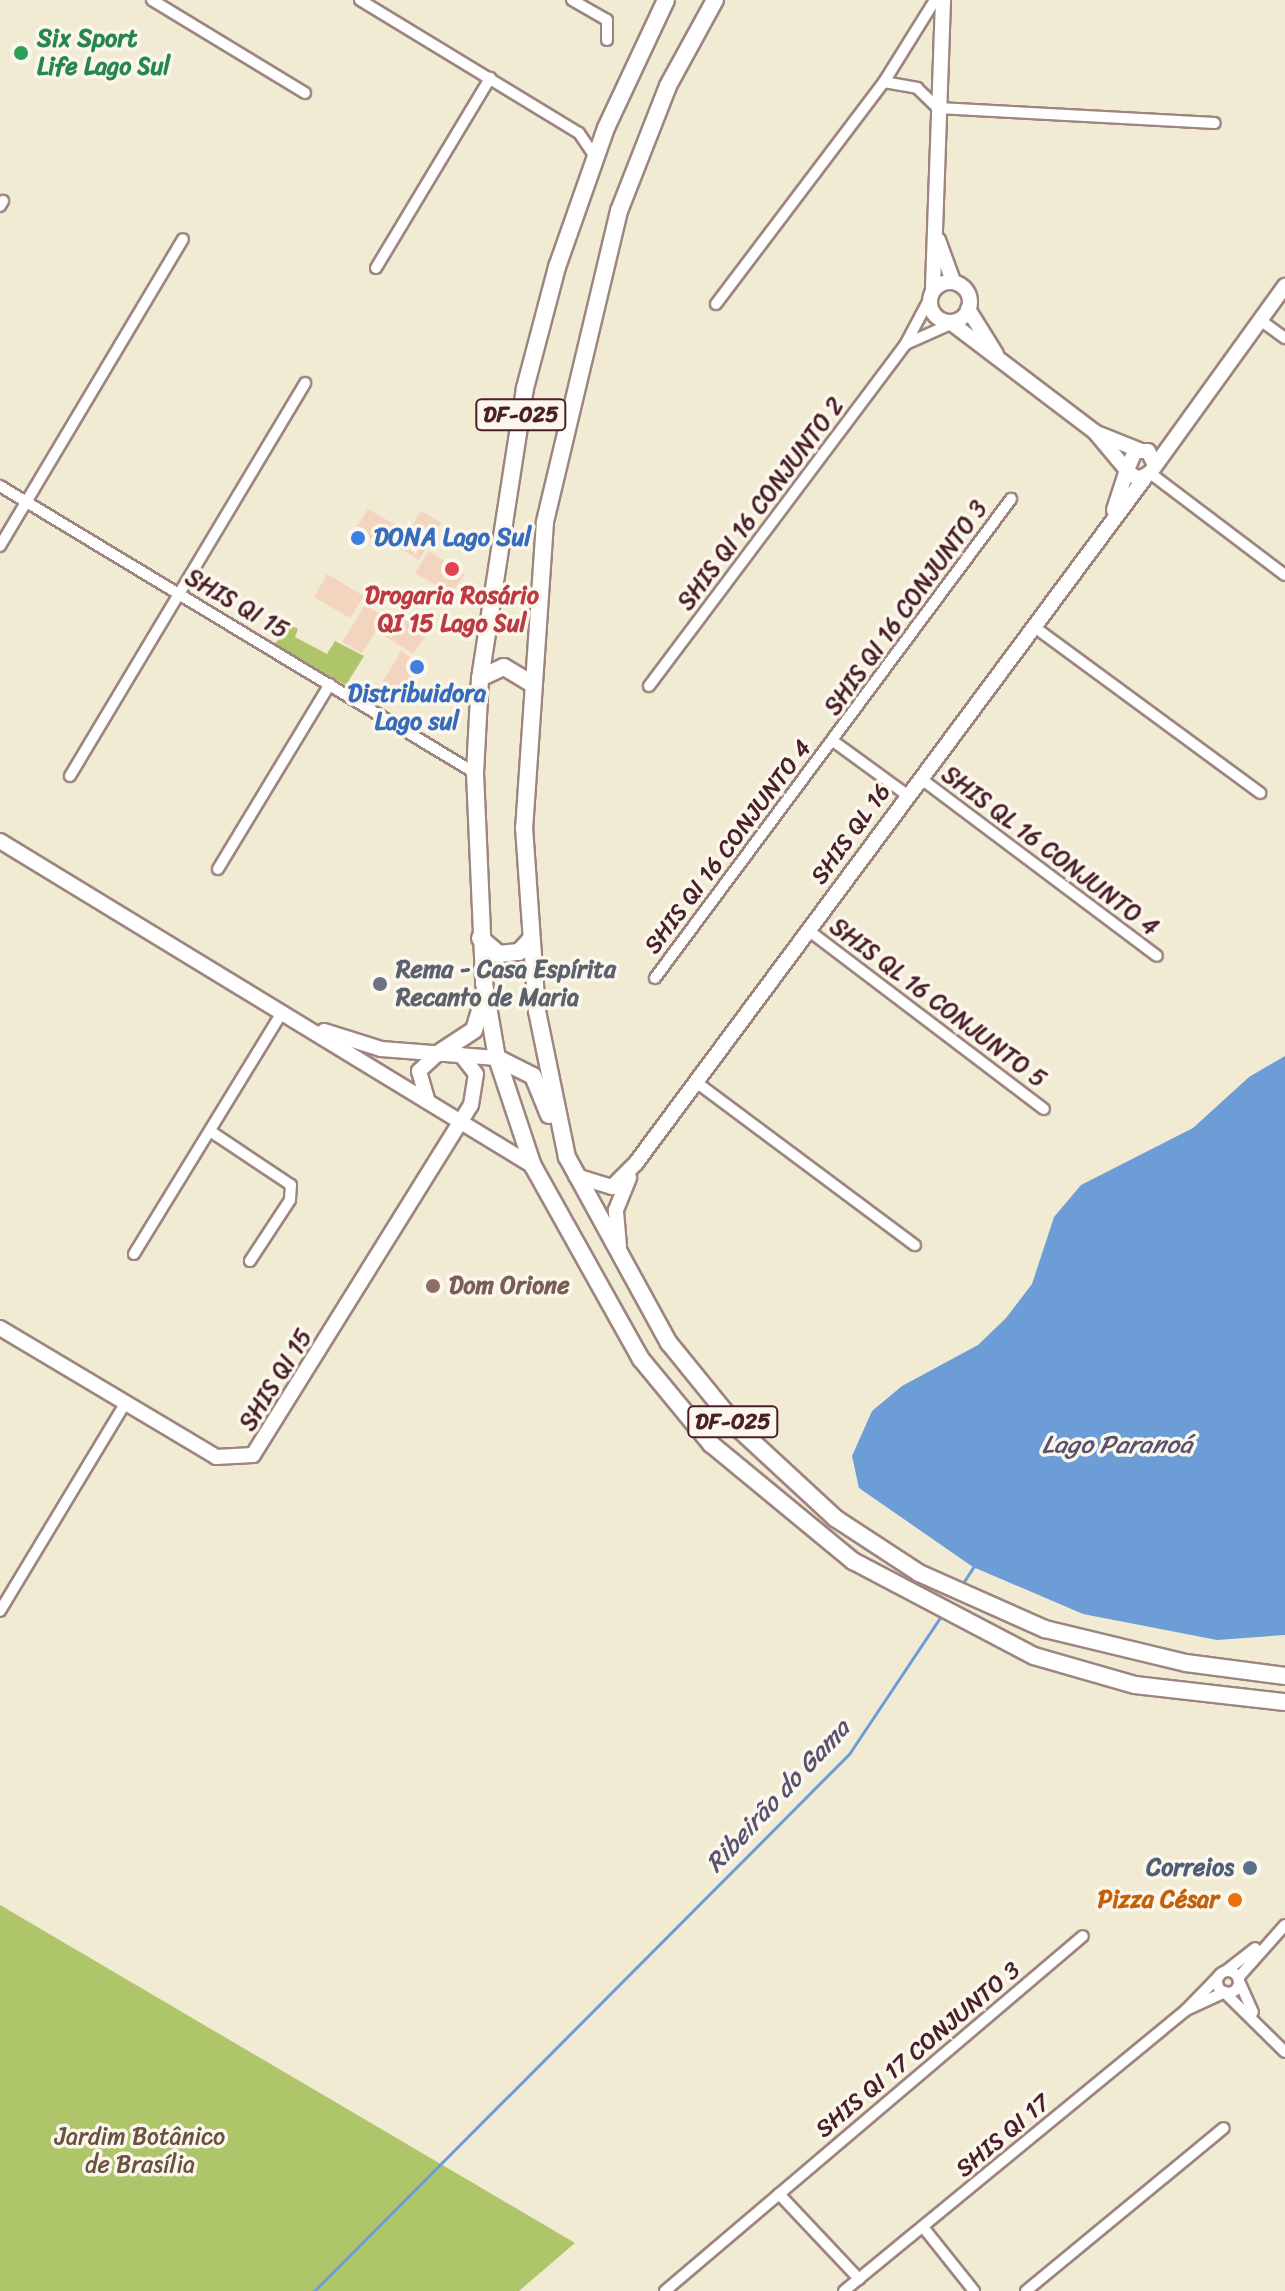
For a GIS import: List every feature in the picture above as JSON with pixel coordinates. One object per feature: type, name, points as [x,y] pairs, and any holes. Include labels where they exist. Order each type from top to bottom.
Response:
[{"type":"main road","name":"DF-025","points":[[666,0],[595,157],[525,388],[480,678],[475,773],[484,983],[497,1058],[533,1166],[641,1359],[711,1444],[779,1506],[922,1600],[1034,1656],[1135,1685],[1253,1701],[1285,1702]]},
{"type":"main road","name":"DF-025","points":[[712,2],[668,86],[615,226],[545,522],[529,682],[524,827],[530,940],[567,1157],[623,1265],[669,1343],[739,1429],[805,1493],[936,1581],[975,1600],[1097,1645],[1285,1676]]},
{"type":"main road","points":[[480,678],[504,667],[529,682]]},
{"type":"main road","points":[[480,938],[499,954],[519,952],[530,940]]},
{"type":"main road","points":[[439,1053],[474,1030],[484,983]]},
{"type":"main road","points":[[497,1058],[533,1076],[567,1157]]},
{"type":"main road","points":[[641,1359],[664,1358],[669,1343]]},
{"type":"main road","points":[[1253,1701],[1241,1691],[1242,1681],[1285,1676]]},
{"type":"street","points":[[152,0],[305,93]]},
{"type":"street","points":[[360,0],[579,133],[595,157]]},
{"type":"street","points":[[572,0],[607,20],[607,40]]},
{"type":"street","points":[[716,304],[884,82],[935,0]]},
{"type":"street","points":[[943,0],[932,291],[953,324],[1095,432],[1146,463],[1285,575]]},
{"type":"street","points":[[376,268],[490,78]]},
{"type":"street","points":[[884,82],[917,88],[938,108],[1215,123]]},
{"type":"street","points":[[579,133],[606,128]]},
{"type":"street","points":[[934,228],[953,281],[1001,361]]},
{"type":"street","points":[[0,546],[183,239]]},
{"type":"street","points":[[932,291],[953,281]]},
{"type":"street","name":"SHIS QL 16","points":[[576,1176],[612,1187],[636,1163],[1103,532],[1146,463],[1180,428],[1285,286]]},
{"type":"street","name":"SHIS QI 16 CONJUNTO 2","points":[[649,686],[905,345],[932,291]]},
{"type":"street","points":[[953,324],[968,309]]},
{"type":"street","points":[[1260,320],[1285,338]]},
{"type":"street","name":"SHIS QI 16 CONJUNTO 2","points":[[905,345],[953,324]]},
{"type":"street","points":[[70,776],[305,383]]},
{"type":"street","points":[[1095,432],[1126,470],[1146,463]]},
{"type":"street","name":"SHIS QL 16","points":[[1103,532],[1126,470],[1146,463]]},
{"type":"street","name":"SHIS QI 15","points":[[0,486],[475,773]]},
{"type":"street","name":"SHIS QI 16 CONJUNTO 3","points":[[833,741],[1011,499]]},
{"type":"street","points":[[1033,626],[1260,793]]},
{"type":"street","points":[[218,869],[330,684]]},
{"type":"street","points":[[833,741],[907,795]]},
{"type":"street","name":"SHIS QI 16 CONJUNTO 4","points":[[655,978],[833,741]]},
{"type":"street","points":[[452,759],[477,749]]},
{"type":"street","name":"SHIS QL 16 CONJUNTO 4","points":[[920,778],[1157,956]]},
{"type":"street","points":[[0,841],[286,1017],[461,1119],[533,1166]]},
{"type":"street","name":"SHIS QL 16 CONJUNTO 5","points":[[808,930],[1044,1109]]},
{"type":"street","points":[[286,1017],[381,1049],[497,1058]]},
{"type":"street","points":[[134,1254],[210,1131],[286,1017]]},
{"type":"street","points":[[427,1099],[419,1071],[439,1053]]},
{"type":"street","points":[[461,1055],[478,1084],[461,1119]]},
{"type":"street","points":[[696,1082],[915,1245]]},
{"type":"street","name":"SHIS QI 15","points":[[0,1328],[216,1457],[253,1455],[461,1119]]},
{"type":"street","points":[[210,1131],[291,1185],[290,1200],[250,1261]]},
{"type":"street","name":"SHIS QL 16","points":[[623,1265],[616,1210],[636,1163]]},
{"type":"street","points":[[0,1611],[125,1404]]},
{"type":"street","name":"SHIS QI 17","points":[[844,2291],[1186,2010],[1222,1973],[1285,1925]]},
{"type":"street","name":"SHIS QI 17 CONJUNTO 3","points":[[665,2291],[1083,1936]]},
{"type":"street","name":"SHIS QI 17","points":[[1186,2010],[1225,1992],[1239,1980],[1270,1938]]},
{"type":"street","points":[[1222,1973],[1239,1980],[1255,2017]]},
{"type":"street","points":[[1222,1973],[1225,1992],[1255,2017],[1285,2052]]},
{"type":"street","points":[[1026,2291],[1224,2128]]},
{"type":"street","points":[[779,2194],[859,2279]]},
{"type":"street","points":[[923,2227],[974,2291]]},
{"type":"shaded area","points":[[368,509],[404,530],[390,549],[355,529]]},
{"type":"shaded area","points":[[421,511],[441,523],[419,560],[398,547]]},
{"type":"shaded area","points":[[429,551],[465,574],[451,594],[415,573]]},
{"type":"shaded area","points":[[327,574],[364,596],[350,618],[314,597]]},
{"type":"shaded area","points":[[365,605],[385,617],[362,653],[342,642]]},
{"type":"shaded area","points":[[392,612],[428,632],[413,654],[380,633]]},
{"type":"shaded area","points":[[401,651],[422,665],[400,700],[380,686]]},
{"type":"green space","points":[[288,624],[298,629],[295,637],[327,654],[335,641],[364,656],[346,685],[274,646]]},
{"type":"green space","name":"Jardim Botânico de Brasília","points":[[0,1905],[575,2243],[519,2291],[0,2291]]},
{"type":"water","name":"Lago Paranoá","points":[[1285,1056],[1285,1635],[1217,1640],[1083,1614],[973,1567],[859,1488],[852,1456],[872,1411],[902,1386],[978,1345],[1006,1318],[1032,1284],[1054,1217],[1081,1185],[1193,1128],[1249,1077]]},
{"type":"waterway","name":"Ribeirão do Gama","points":[[961,1586],[974,1566]]},
{"type":"waterway","name":"Ribeirão do Gama","points":[[314,2291],[849,1754],[941,1616]]},
{"type":"place","name":"Six Sport Life Lago Sul","points":[[21,53]]},
{"type":"place","name":"DONA Lago Sul","points":[[358,538]]},
{"type":"place","name":"Drogaria Rosário QI 15 Lago Sul","points":[[452,569]]},
{"type":"place","name":"Distribuidora Lago sul","points":[[417,667]]},
{"type":"place","name":"Rema - Casa Espírita Recanto de Maria","points":[[380,984]]},
{"type":"place","name":"Dom Orione","points":[[433,1286]]},
{"type":"place","name":"Correios","points":[[1250,1868]]},
{"type":"place","name":"Pizza César","points":[[1235,1900]]}]
